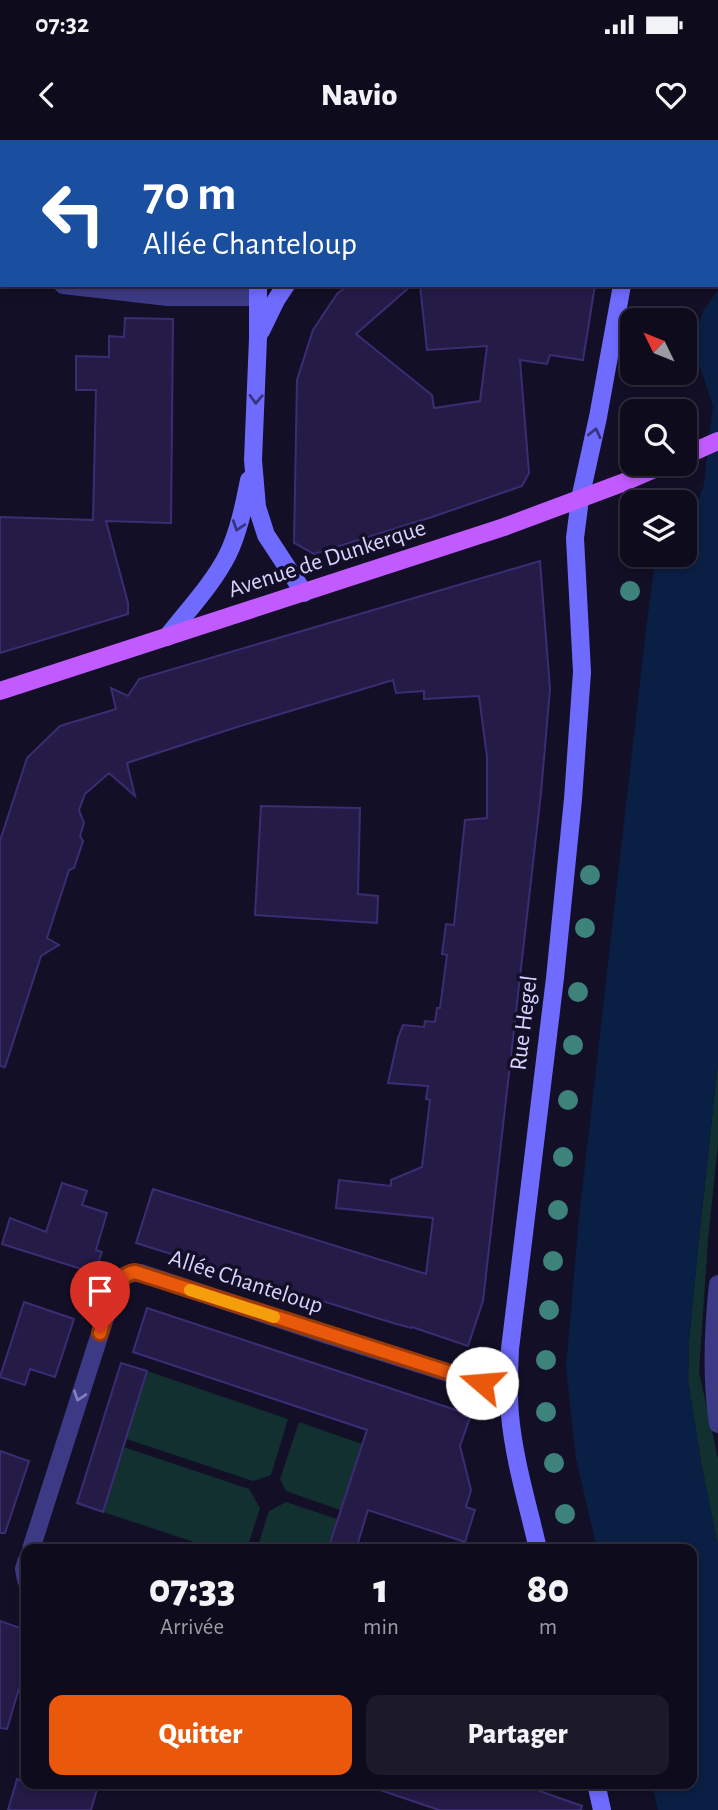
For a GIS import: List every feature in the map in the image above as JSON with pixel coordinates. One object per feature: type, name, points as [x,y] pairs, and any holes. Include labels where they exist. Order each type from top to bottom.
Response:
[{"type":"main road","points":[[697,450],[718,441]]},
{"type":"main road","name":"Avenue de Dunkerque","points":[[0,691],[504,527],[638,476]]},
{"type":"street","points":[[80,287],[168,297],[258,291],[253,460],[257,507],[262,527],[271,544],[304,593]]},
{"type":"street","points":[[258,338],[271,307],[285,287]]},
{"type":"street","name":"Rue Hegel","points":[[537,1544],[515,1453],[508,1392],[509,1349],[555,978],[574,785],[582,672],[575,538],[580,499],[622,287]]},
{"type":"street","points":[[167,637],[213,579],[227,556],[242,515],[253,460]]},
{"type":"street","name":"Allée Chanteloup","points":[[33,1544],[115,1287],[126,1274],[141,1273],[508,1392]]},
{"type":"street","points":[[718,1284],[715,1346],[718,1424]]},
{"type":"street","points":[[598,1789],[603,1810]]},
{"type":"green space","points":[[718,1061],[718,1144],[699,1372],[718,1459],[718,1546],[688,1380],[689,1341]]},
{"type":"green space","points":[[147,1371],[288,1419],[271,1475],[253,1481],[99,1430],[104,1417],[130,1425]]},
{"type":"green space","points":[[299,1422],[362,1444],[340,1510],[286,1491],[280,1479]]},
{"type":"green space","points":[[97,1438],[249,1489],[260,1508],[249,1544],[200,1544],[103,1512],[119,1461],[93,1452]]},
{"type":"green space","points":[[286,1502],[337,1519],[329,1544],[259,1544],[269,1511]]},
{"type":"water","points":[[718,290],[718,1061],[689,1341],[688,1380],[718,1546],[718,1810],[658,1810],[653,1789],[697,1789],[697,1544],[596,1544],[576,1459],[566,1367],[579,1218],[654,567],[697,567],[697,503],[704,485],[713,406],[697,362],[697,330],[703,311]]},
{"type":"building","points":[[346,287],[410,287],[356,334],[432,395],[434,408],[480,401],[487,346],[427,350],[420,287],[595,287],[583,360],[550,355],[547,364],[520,360],[529,473],[522,486],[314,554],[294,543],[297,380],[313,330],[337,294]]},
{"type":"building","points":[[125,318],[173,319],[171,523],[106,521],[128,603],[128,614],[0,653],[0,517],[93,520],[96,390],[76,390],[76,356],[109,357],[109,336],[124,337]]},
{"type":"building","points":[[540,561],[550,689],[541,793],[483,1301],[468,1346],[136,1243],[153,1189],[426,1274],[433,1218],[336,1208],[339,1180],[391,1186],[391,1180],[422,1167],[430,1100],[426,1099],[428,1086],[388,1083],[403,1025],[424,1027],[425,1021],[435,1022],[437,1008],[440,1008],[447,955],[442,954],[446,924],[454,925],[465,820],[487,818],[487,757],[479,696],[424,699],[424,691],[396,693],[393,680],[127,763],[135,796],[109,773],[85,794],[79,810],[84,823],[80,836],[83,841],[74,868],[69,870],[47,938],[59,945],[41,956],[5,1067],[0,1066],[0,841],[27,758],[60,726],[116,709],[111,688],[128,696],[139,679]]},
{"type":"building","points":[[261,806],[360,808],[358,894],[378,896],[377,923],[255,915]]},
{"type":"building","points":[[62,1183],[87,1191],[82,1205],[107,1213],[96,1250],[102,1252],[94,1273],[2,1244],[10,1218],[46,1232]]},
{"type":"building","points":[[24,1302],[74,1319],[55,1377],[30,1369],[25,1385],[0,1377]]},
{"type":"building","points":[[147,1308],[471,1415],[460,1446],[471,1490],[466,1507],[475,1510],[465,1542],[368,1510],[358,1544],[330,1544],[367,1430],[133,1352]]},
{"type":"building","points":[[121,1363],[147,1371],[103,1512],[77,1503]]},
{"type":"building","points":[[0,1451],[29,1461],[5,1533],[0,1533]]},
{"type":"building","points":[[0,1621],[21,1628],[21,1682],[7,1729],[0,1728]]},
{"type":"building","points":[[17,1779],[21,1781],[21,1789],[97,1789],[91,1810],[8,1810]]},
{"type":"building","points":[[377,1789],[534,1789],[582,1806],[581,1810],[439,1810]]},
{"type":"slow traffic","points":[[190,1290],[274,1317]]},
{"type":"route","points":[[100,1333],[117,1282],[126,1274],[135,1272],[482,1383]]}]
